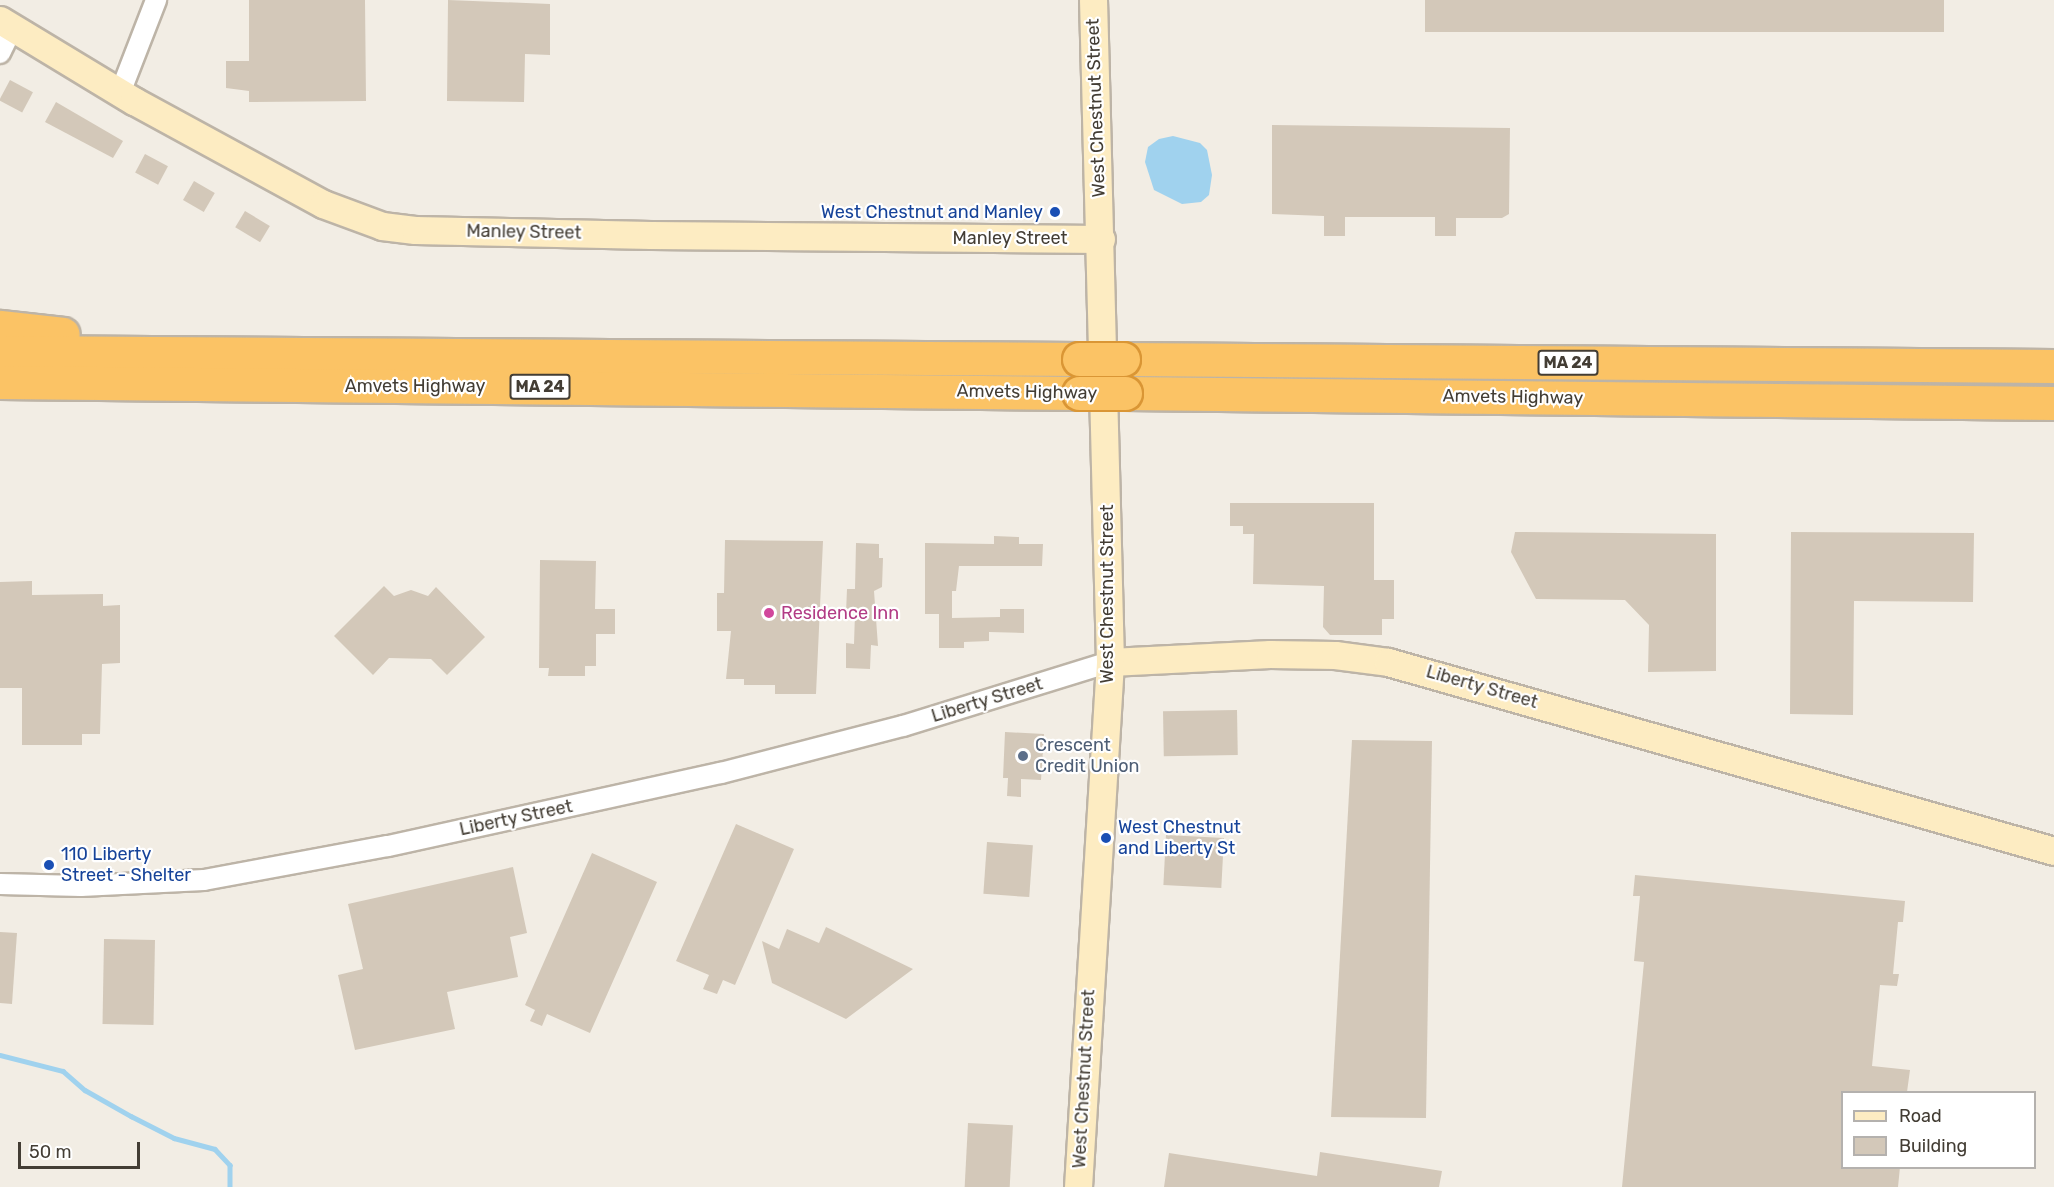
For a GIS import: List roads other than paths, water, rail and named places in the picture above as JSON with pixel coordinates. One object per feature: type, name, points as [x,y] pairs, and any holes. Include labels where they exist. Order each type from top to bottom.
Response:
[{"type":"highway","points":[[0,327],[237,355]]},
{"type":"highway","name":"Amvets Highway","points":[[0,352],[2054,366]]},
{"type":"highway","name":"Amvets Highway","points":[[0,382],[2054,403]]},
{"type":"highway","points":[[0,398],[212,385]]},
{"type":"main road","name":"West Chestnut Street","points":[[1078,1187],[1110,662],[1101,239],[1093,0]]},
{"type":"main road","name":"Manley Street","points":[[6,24],[120,93],[346,215],[393,228],[1101,239]]},
{"type":"main road","name":"Liberty Street","points":[[1110,662],[1270,654],[1335,655],[1388,662],[2054,851]]},
{"type":"street","points":[[120,93],[156,0]]},
{"type":"street","points":[[0,53],[6,24]]},
{"type":"street","name":"Liberty Street","points":[[0,884],[81,886],[204,880],[364,850],[721,773],[903,726],[1110,662]]},
{"type":"water","points":[[1173,136],[1200,143],[1207,150],[1212,175],[1209,195],[1201,202],[1182,204],[1154,190],[1145,162],[1148,147],[1159,139]]},
{"type":"waterway","points":[[0,1055],[63,1071],[85,1090],[131,1116],[174,1138],[215,1149],[230,1165],[230,1187]]},
{"type":"place","name":"West Chestnut and Manley","points":[[1055,212]]},
{"type":"place","name":"Residence Inn","points":[[769,613]]},
{"type":"place","name":"Crescent Credit Union","points":[[1023,756]]},
{"type":"place","name":"West Chestnut and Liberty St","points":[[1106,838]]},
{"type":"place","name":"110 Liberty Street - Shelter","points":[[49,865]]}]
